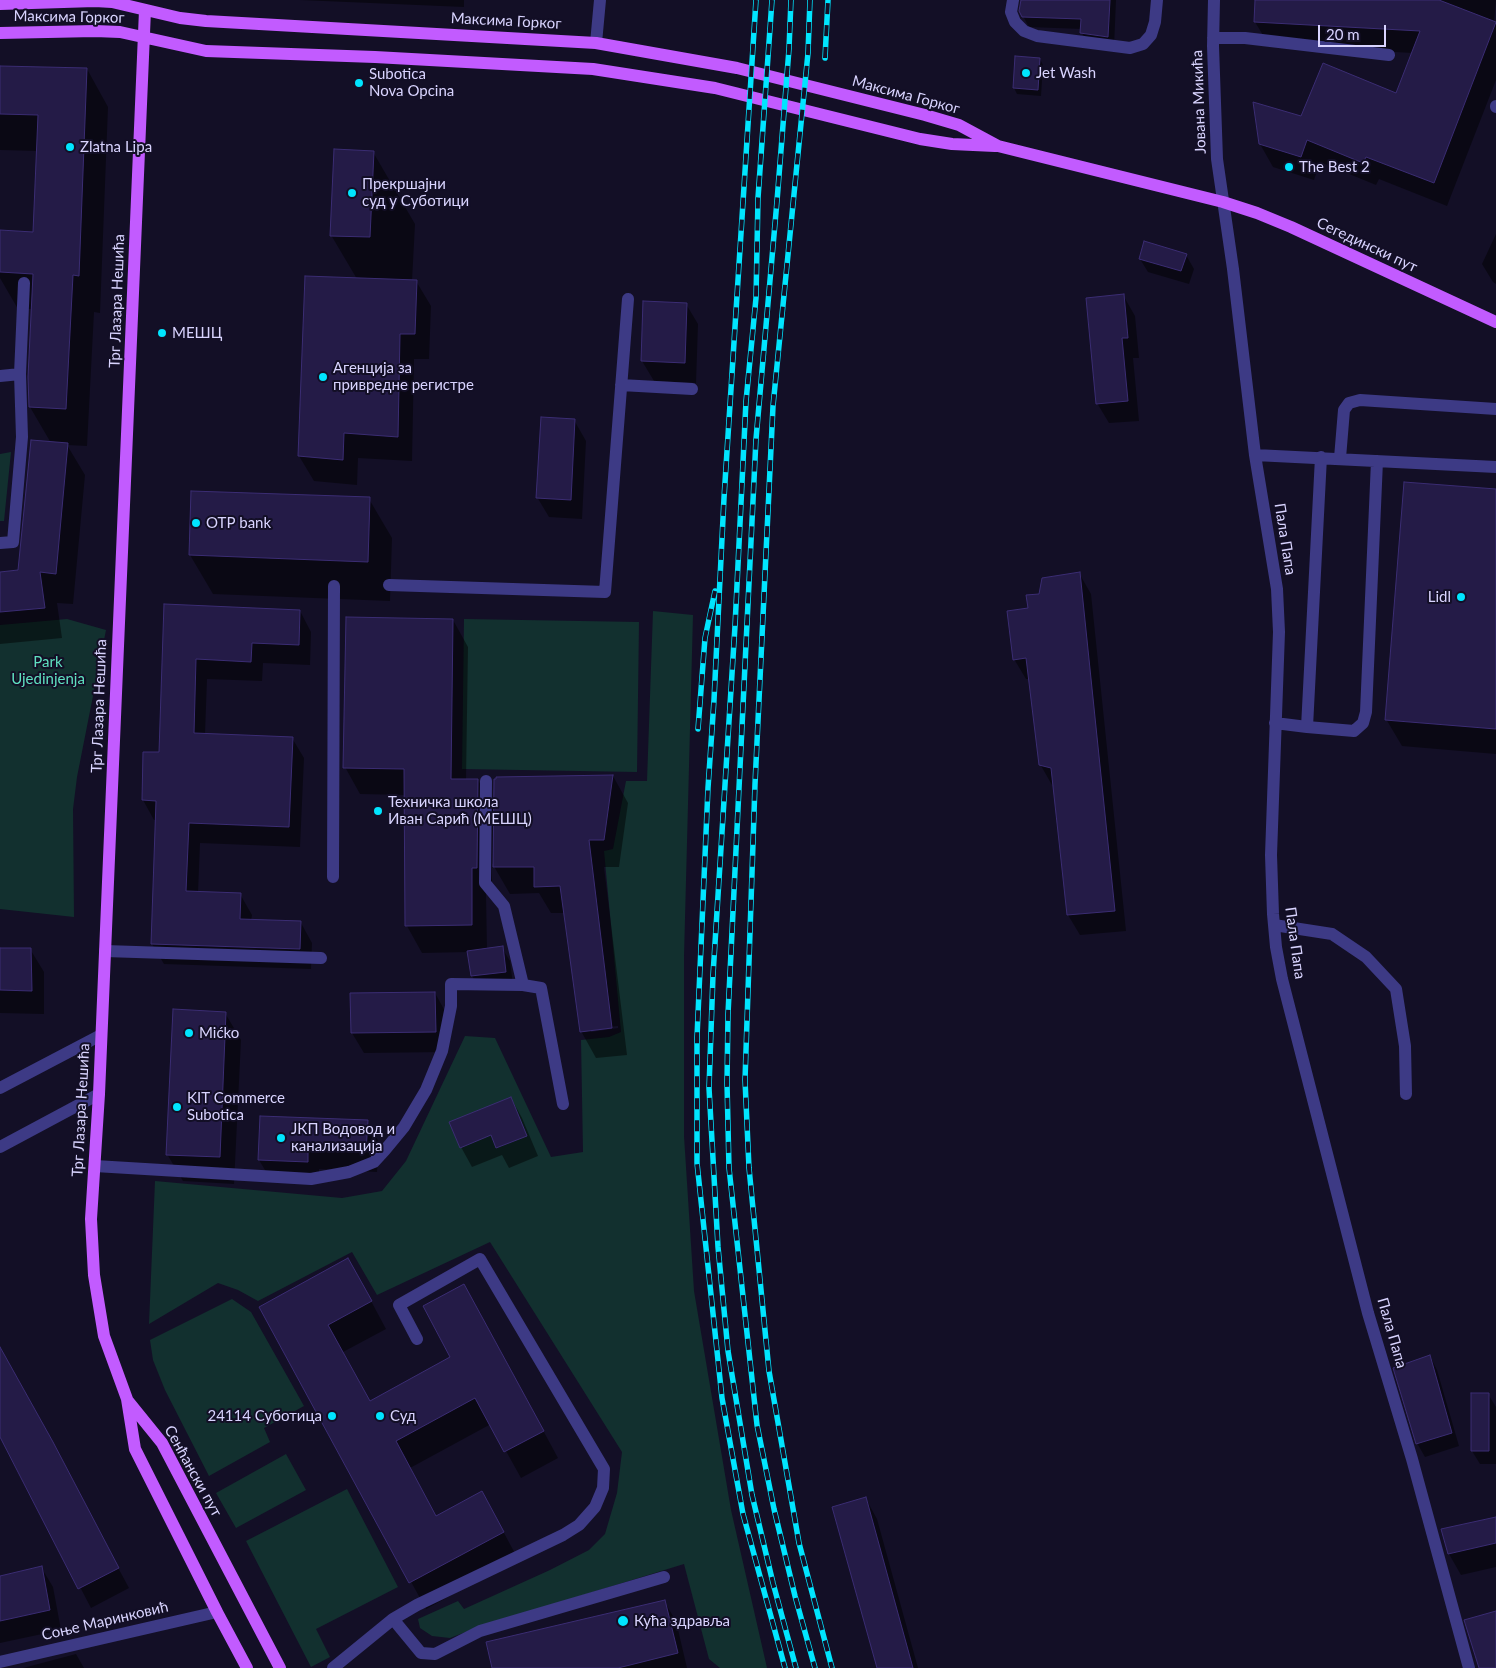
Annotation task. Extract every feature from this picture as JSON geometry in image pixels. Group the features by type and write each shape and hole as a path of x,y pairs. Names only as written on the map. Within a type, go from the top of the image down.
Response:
{"main road":[{"name":"Максима Горког","path":"0,4 112,2 146,5 206,21 596,43 737,68 925,115 959,125 998,146"},
{"name":"Трг Лазара Нешића","path":"127,1399 104,1336 94,1275 91,1219 99,1094 146,5"},
{"name":"Максима Горког","path":"0,33 120,32 206,51 375,57 594,69 715,88 920,139 952,144 998,146 1223,202"},
{"name":"Сегедински пут","path":"1223,202 1291,227 1496,322"},
{"path":"127,1399 136,1449 217,1612 248,1668"},
{"name":"Сенћански пут","path":"127,1399 162,1443 280,1668"}],"street":[{"path":"596,43 600,0"},
{"path":"1013,0 1012,12 1015,22 1024,32 1037,36 1130,48 1143,44 1151,35 1157,0"},
{"name":"Јована Микића","path":"1214,0 1213,38 1218,159 1223,202"},
{"path":"1213,38 1245,38 1389,55"},
{"name":"Пала Папа","path":"1223,202 1233,269 1255,455 1277,589 1279,632 1271,855 1276,947 1282,979 1366,1304 1412,1459 1469,1668"},
{"path":"0,543 12,542 22,437 20,374 24,283"},
{"path":"389,585 605,592 628,299"},
{"path":"0,376 20,374"},
{"path":"620,385 692,389"},
{"path":"1340,458 1344,410 1349,403 1360,400 1496,409"},
{"path":"1255,455 1496,467"},
{"path":"1307,728 1321,457"},
{"path":"1275,723 1307,728 1354,731 1363,723 1366,712 1377,461"},
{"path":"332,877 334,586"},
{"path":"486,781 485,883 504,906 523,984"},
{"path":"1274,925 1332,934 1366,957 1396,989 1405,1046 1406,1094"},
{"path":"105,951 321,958"},
{"path":"95,1166 311,1179 349,1172 374,1162 404,1127 426,1090 442,1050 451,1006 451,984 523,984 541,988 563,1104"},
{"path":"0,1088 101,1035"},
{"path":"0,1147 99,1094"},
{"path":"333,1668 393,1619 417,1605 563,1536 579,1525 595,1508 603,1488 604,1469 480,1260 399,1305 417,1339"},
{"path":"393,1619 421,1653 435,1654 480,1631 664,1577"},
{"name":"Соње Маринковић","path":"0,1662 217,1612"}],"green space":[{"path":"11,452 4,521 0,521 0,454"},
{"path":"653,611 693,615 684,956 684,1136 694,1291 731,1510 767,1668 720,1668 709,1659 684,1564 476,1628 450,1638 432,1636 420,1628 418,1619 458,1601 464,1609 589,1550 605,1534 617,1493 622,1452 490,1242 377,1295 352,1252 258,1301 238,1290 218,1283 149,1324 155,1181 342,1198 382,1191 406,1161 465,1036 495,1038 551,1157 583,1152 581,1040 609,1037 621,1032 604,851 613,849 626,781 647,781"},
{"name":"Park Ujedinjenja","path":"67,619 106,630 77,777 73,809 74,917 0,909 0,625"},
{"path":"464,619 639,622 637,772 462,769"},
{"path":"232,1299 251,1312 304,1406 264,1428 270,1442 209,1476 165,1390 153,1360 150,1340"},
{"path":"286,1454 306,1490 236,1528 216,1493"},
{"path":"347,1489 398,1587 316,1629 330,1657 311,1667 246,1541"}],"building":[{"path":"1021,0 1110,0 1108,37 1080,33 1081,19 1022,17 1019,11"},
{"path":"1255,0 1439,0 1496,22 1434,183 1366,157 1363,163 1307,140 1301,157 1259,144 1253,102 1301,116 1323,63 1396,93 1420,31 1254,22"},
{"name":"Jet Wash","path":"1015,56 1040,58 1038,90 1013,88"},
{"path":"0,66 87,68 79,276 73,275 66,409 29,407 28,377 33,274 0,272 0,230 33,232 38,115 0,114"},
{"name":"Прекршајни суд у Суботици","path":"334,149 374,151 370,237 330,236"},
{"path":"1144,241 1187,254 1181,271 1139,259"},
{"path":"305,276 417,280 415,334 400,334 398,437 344,433 343,460 298,456"},
{"path":"1124,294 1128,338 1122,338 1128,401 1096,404 1086,298"},
{"path":"643,301 687,303 685,363 641,361"},
{"path":"541,417 575,419 571,500 536,498"},
{"path":"31,440 68,443 56,574 40,572 45,608 0,612 0,572 18,570"},
{"path":"1404,482 1496,489 1496,729 1385,720"},
{"path":"191,491 370,497 368,562 189,555"},
{"path":"1080,572 1115,911 1067,915 1051,768 1039,765 1026,658 1013,660 1007,611 1028,608 1026,595 1039,594 1042,578"},
{"path":"164,604 300,610 299,645 252,643 251,662 196,659 194,733 293,737 289,827 189,823 186,891 241,893 240,919 301,921 300,949 151,944 156,801 142,800 143,752 159,752"},
{"path":"346,617 453,619 451,779 478,779 477,868 472,868 472,925 405,926 404,769 343,768"},
{"path":"613,775 604,840 589,840 612,1028 580,1032 560,886 534,887 534,867 493,867 494,779 496,777"},
{"path":"503,946 506,972 471,976 467,951"},
{"path":"0,948 31,948 32,991 0,990"},
{"path":"435,992 436,1032 351,1033 350,993"},
{"path":"173,1009 226,1012 220,1157 166,1155"},
{"path":"511,1097 527,1136 496,1148 491,1135 460,1148 449,1122"},
{"path":"260,1116 368,1120 366,1152 308,1149 308,1162 258,1160"},
{"name":"Суд","path":"348,1258 372,1301 328,1325 370,1401 450,1357 423,1306 464,1284 544,1431 504,1452 475,1398 396,1441 436,1516 482,1491 504,1532 409,1583 259,1307"},
{"path":"0,1347 53,1442 119,1568 78,1589 0,1437"},
{"path":"1430,1355 1452,1433 1416,1444 1393,1368"},
{"path":"1471,1393 1489,1393 1489,1451 1471,1451"},
{"path":"866,1497 913,1668 877,1668 832,1507"},
{"path":"1496,1517 1496,1543 1448,1554 1441,1529"},
{"path":"42,1566 50,1610 0,1621 0,1576"},
{"name":"Кућа здравља","path":"665,1600 678,1653 618,1668 492,1668 486,1642"},
{"path":"1496,1611 1496,1668 1479,1668 1464,1620"}],"railway":[{"path":"756,0 724,498 708,788 697,1037 697,1163 722,1398 743,1514 785,1668"},
{"path":"772,0 758,198 756,298 746,401 735,626 713,975 709,1088 718,1247 728,1351 752,1495 796,1668"},
{"path":"791,0 777,201 756,439 728,1014 727,1083 729,1168 757,1425 774,1509 815,1668"},
{"path":"810,0 808,53 773,406 755,784 745,1080 749,1168 769,1371 799,1543 832,1668"},
{"path":"825,58 828,0"},
{"path":"698,729 705,638 715,591"}],"place":[{"name":"Jet Wash","path":"1026,73"},
{"name":"Subotica Nova Opcina","path":"359,83"},
{"name":"Zlatna Lipa","path":"70,147"},
{"name":"The Best 2","path":"1289,167"},
{"name":"Прекршајни суд у Суботици","path":"352,193"},
{"name":"МЕШЦ","path":"162,333"},
{"name":"Агенција за привредне регистре","path":"323,377"},
{"name":"OTP bank","path":"196,523"},
{"name":"Lidl","path":"1461,597"},
{"name":"Техничка школа Иван Сарић (МЕШЦ)","path":"378,811"},
{"name":"Mićko","path":"189,1033"},
{"name":"KIT Commerce Subotica","path":"177,1107"},
{"name":"ЈКП Водовод и канализација","path":"281,1138"},
{"name":"24114 Суботица","path":"332,1416"},
{"name":"Суд","path":"380,1416"},
{"name":"Кућа здравља","path":"623,1621"}]}
